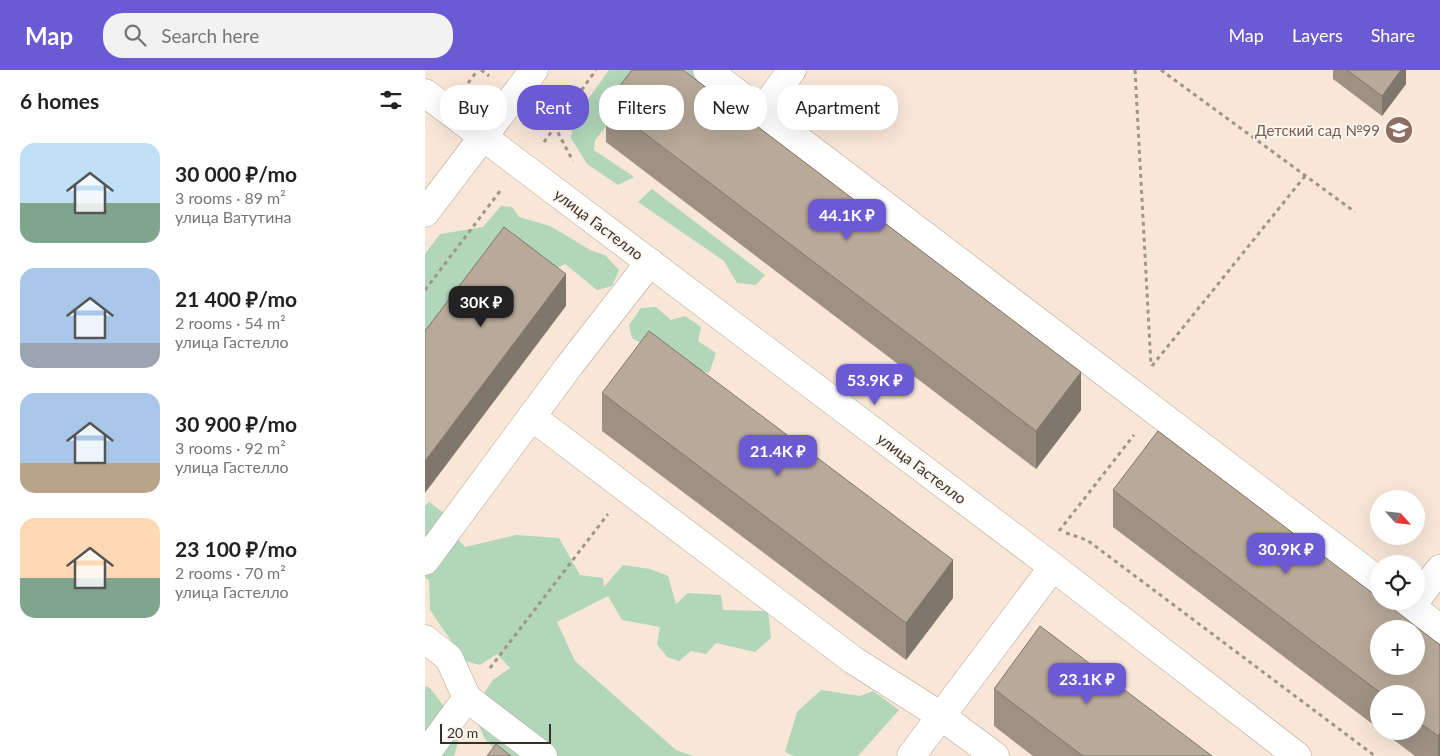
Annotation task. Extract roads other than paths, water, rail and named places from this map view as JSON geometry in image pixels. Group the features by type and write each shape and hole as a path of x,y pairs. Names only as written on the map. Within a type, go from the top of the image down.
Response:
{"street":[{"path":"425,213 534,70"},
{"path":"707,70 726,85"},
{"path":"767,104 792,70"},
{"name":"улица Гастелло","path":"425,93 1046,562 1297,756"},
{"path":"767,117 1370,574"},
{"path":"425,561 650,262"},
{"path":"532,418 853,660 941,716 995,756"},
{"path":"911,756 941,716 1046,562"},
{"path":"1425,587 1440,569"},
{"path":"1420,610 1440,629"},
{"path":"425,639 449,658 467,698 543,756"},
{"path":"425,755 467,698"}],"place":[{"name":"Детский сад №99","path":"1399,130"}]}
